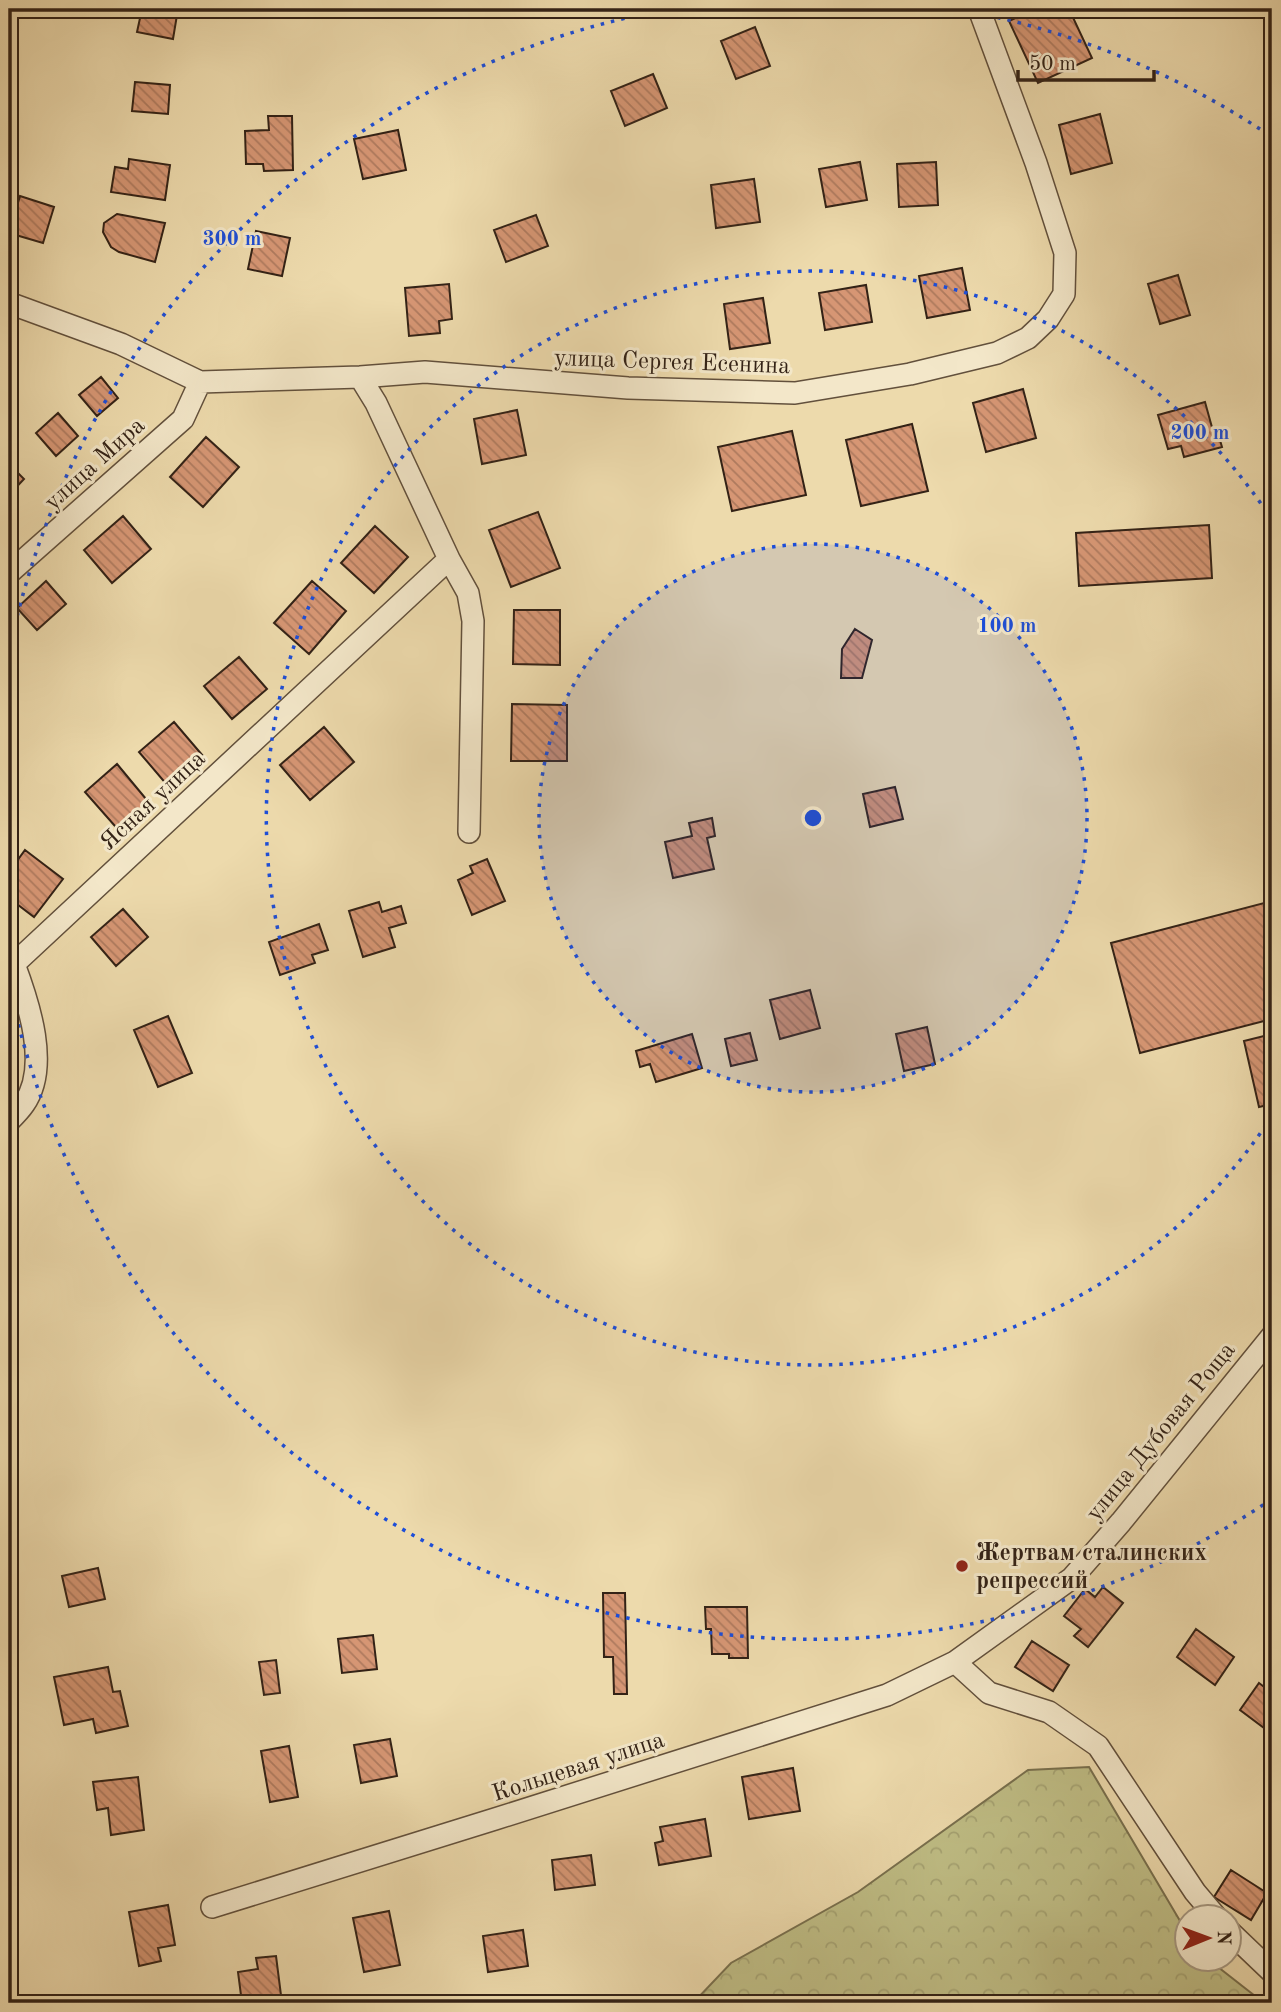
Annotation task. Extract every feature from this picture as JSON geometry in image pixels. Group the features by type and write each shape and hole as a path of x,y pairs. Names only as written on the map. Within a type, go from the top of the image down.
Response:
{"street":[{"name":"улица Сергея Есенина","path":"9,303 121,345 200,382 360,377 425,372 628,388 795,393 910,374 997,353 1028,338 1048,319 1064,294 1065,253 1045,188 979,9"},
{"path":"360,377 376,403 449,559 468,593 473,621 469,832"},
{"name":"улица Мира","path":"9,573 183,419 200,382"},
{"name":"Ясная улица","path":"9,1121 24,1104 31,1090 37,1061 36,1044 23,988 12,961 449,559"},
{"name":"улица Дубовая Роща","path":"955,1662 1072,1578 1272,1336"},
{"path":"955,1662 989,1693 1049,1712 1098,1746 1206,1904"},
{"name":"Кольцевая улица","path":"212,1907 887,1695 955,1662"},
{"path":"1242,1943 1272,1972"}],"green space":[{"path":"1089,1767 1172,1907 1172,1974 1227,1974 1264,2003 693,2003 731,1963 858,1892 1028,1770"}],"building":[{"path":"142,9 178,9 173,39 137,32"},
{"path":"1035,9 1069,9 1092,58 1038,83 1009,21"},
{"path":"755,27 770,66 736,79 721,41"},
{"path":"653,74 667,108 625,126 611,91"},
{"path":"135,82 170,85 168,114 132,111"},
{"path":"1100,114 1112,163 1071,174 1059,125"},
{"path":"268,116 292,116 293,170 264,171 263,164 246,164 245,131 269,130"},
{"path":"398,130 406,170 363,179 354,139"},
{"path":"129,159 170,165 165,200 111,192 115,167 128,169"},
{"path":"860,162 867,200 826,207 819,169"},
{"path":"936,162 938,205 899,207 897,164"},
{"path":"754,179 760,222 716,228 711,185"},
{"path":"20,196 54,207 43,243 9,233"},
{"path":"117,214 165,223 155,262 119,252 111,247 103,232 104,223"},
{"path":"536,215 548,246 506,262 494,230"},
{"path":"256,231 290,238 282,276 248,269"},
{"path":"962,268 970,310 927,318 919,276"},
{"path":"1178,275 1190,315 1160,324 1148,284"},
{"path":"449,284 452,319 439,321 440,333 409,336 405,288"},
{"path":"866,285 872,322 825,330 819,293"},
{"path":"763,298 770,343 730,349 724,304"},
{"path":"101,377 118,398 97,416 79,395"},
{"path":"1023,389 1036,438 986,452 973,403"},
{"path":"1205,402 1213,431 1217,430 1222,447 1184,457 1181,446 1168,449 1158,415"},
{"path":"517,410 526,455 482,464 474,419"},
{"path":"58,413 78,436 56,456 36,433"},
{"path":"912,424 928,491 861,506 846,440"},
{"path":"792,431 806,495 732,511 718,447"},
{"path":"206,437 239,467 203,507 170,477"},
{"path":"12,467 24,479 9,495 9,470"},
{"path":"538,512 560,568 511,587 489,530"},
{"path":"123,516 151,549 112,583 84,550"},
{"path":"1209,525 1212,578 1079,586 1076,533"},
{"path":"375,526 408,557 374,593 341,563"},
{"path":"46,581 66,604 37,630 17,608"},
{"path":"312,581 346,611 309,654 274,623"},
{"path":"514,610 560,610 560,665 513,664"},
{"path":"855,629 872,640 862,678 841,678 842,649"},
{"path":"239,657 267,689 232,719 204,686"},
{"path":"512,704 567,705 567,761 511,761"},
{"path":"174,722 203,756 168,786 139,752"},
{"path":"324,727 354,762 310,800 280,765"},
{"path":"117,764 151,805 122,834 85,792"},
{"path":"895,787 903,819 870,827 863,794"},
{"path":"712,818 715,836 707,838 714,869 673,878 665,842 692,836 689,823"},
{"path":"25,850 63,879 34,917 9,898 9,872"},
{"path":"487,859 505,901 472,915 458,880 473,873 470,866"},
{"path":"1272,901 1272,1019 1140,1053 1111,943"},
{"path":"379,902 382,912 401,906 406,923 389,928 395,947 363,957 349,911"},
{"path":"123,909 148,937 116,966 91,937"},
{"path":"319,924 328,950 312,955 315,963 280,975 269,942"},
{"path":"810,990 820,1028 780,1039 770,1000"},
{"path":"168,1016 192,1073 158,1087 134,1030"},
{"path":"927,1027 935,1064 904,1071 896,1034"},
{"path":"750,1033 757,1060 731,1066 725,1039"},
{"path":"692,1034 702,1068 656,1082 650,1064 640,1067 636,1051"},
{"path":"1272,1034 1272,1104 1259,1107 1244,1041"},
{"path":"98,1568 105,1599 69,1607 62,1576"},
{"path":"1103,1587 1123,1603 1088,1647 1074,1636 1081,1629 1064,1616 1085,1589 1095,1597"},
{"path":"603,1593 625,1593 627,1694 614,1694 613,1657 604,1657"},
{"path":"705,1607 747,1607 748,1658 712,1654 711,1629 706,1629"},
{"path":"1196,1629 1234,1657 1215,1685 1177,1657"},
{"path":"373,1635 377,1669 342,1673 338,1639"},
{"path":"1032,1641 1069,1665 1053,1691 1015,1667"},
{"path":"276,1660 280,1693 264,1695 259,1662"},
{"path":"108,1667 113,1692 120,1691 128,1726 96,1733 93,1719 64,1725 54,1677"},
{"path":"1259,1683 1272,1693 1272,1734 1240,1710"},
{"path":"390,1739 397,1776 361,1783 354,1745"},
{"path":"289,1746 298,1797 270,1802 261,1751"},
{"path":"793,1768 800,1811 749,1819 742,1777"},
{"path":"138,1777 144,1830 111,1835 108,1808 97,1810 93,1782"},
{"path":"705,1819 711,1856 659,1865 655,1843 663,1841 660,1827"},
{"path":"591,1855 595,1885 555,1890 552,1860"},
{"path":"1231,1870 1267,1893 1251,1920 1242,1914 1242,1904 1225,1904 1214,1897"},
{"path":"168,1905 175,1945 158,1948 161,1961 139,1966 129,1912"},
{"path":"389,1911 400,1965 364,1972 353,1918"},
{"path":"523,1930 528,1966 488,1972 483,1936"},
{"path":"276,1956 282,2003 242,2003 238,1972 258,1969 256,1958"}],"place":[{"name":"Жертвам сталинских репрессий","path":"962,1566"}]}
